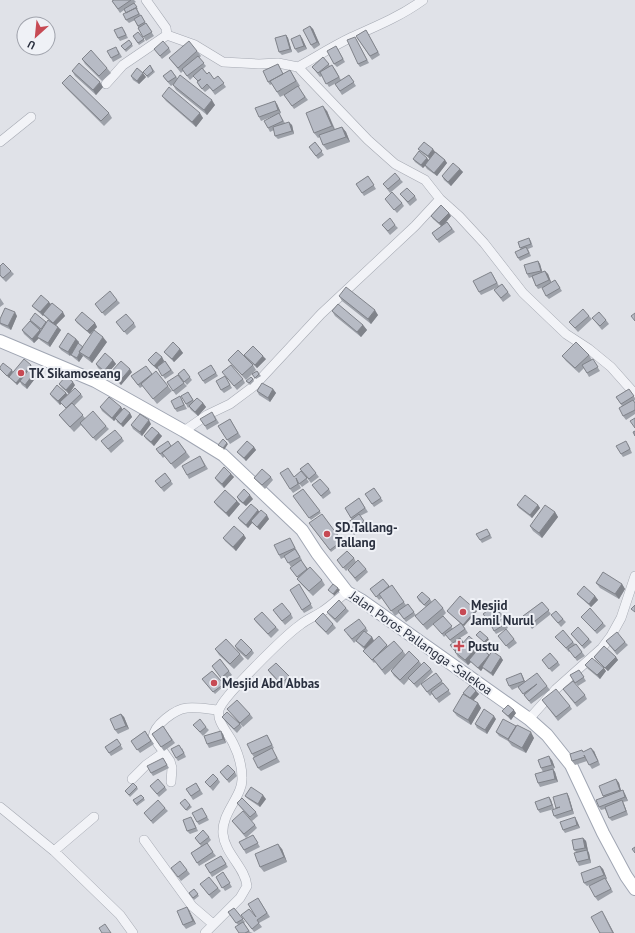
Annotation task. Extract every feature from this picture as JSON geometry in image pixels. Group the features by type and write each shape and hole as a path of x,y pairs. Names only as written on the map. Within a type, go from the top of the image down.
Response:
{"main road":[{"name":"Jalan Poros Pallangga -Salekoa","path":"0,341 95,381 184,431 223,455 302,530 317,553 347,592 361,600 529,719 547,735 571,765 603,833 626,876 635,888"}],"street":[{"path":"146,0 166,28 167,35"},
{"path":"298,67 346,40 373,29 407,12 423,0"},
{"path":"167,35 195,45 223,62 259,64 278,63 298,67 368,140 395,164 425,180 440,199 459,216 484,243 523,294 566,334 589,349 611,367 635,394"},
{"path":"106,84 123,65 167,35"},
{"path":"0,142 31,117"},
{"path":"184,431 207,415 230,404 254,386 321,314 415,226 440,199"},
{"path":"529,719 560,685 598,652 611,636 621,618 635,576"},
{"path":"205,933 240,898 247,886 244,875 229,850 223,833 225,820 243,779 239,756 233,742 219,718 218,710 226,698 285,637 300,625 323,611 347,592"},
{"path":"171,782 172,768 170,762 153,738 153,734 157,727 168,716 185,708 218,710"},
{"path":"132,779 146,765 163,753"},
{"path":"0,807 54,851 120,915 133,933"},
{"path":"54,851 94,817"},
{"path":"144,840 192,906 213,924"}],"building":[{"path":"131,0 118,9 112,1"},
{"path":"134,3 137,7 126,13 124,9"},
{"path":"136,8 139,14 126,20 123,14"},
{"path":"141,15 145,22 138,26 134,19"},
{"path":"146,23 152,32 143,37 138,28"},
{"path":"310,26 317,42 311,45 303,30"},
{"path":"122,27 126,35 118,38 114,30"},
{"path":"366,30 378,52 370,56 356,36"},
{"path":"138,32 144,39 138,43 133,36"},
{"path":"286,35 290,49 279,52 275,38"},
{"path":"300,35 304,46 295,49 291,39"},
{"path":"355,37 367,60 358,64 347,40"},
{"path":"129,40 132,44 125,50 121,46"},
{"path":"163,41 169,48 160,56 154,49"},
{"path":"189,41 197,51 178,68 169,58"},
{"path":"336,46 343,59 334,64 327,51"},
{"path":"116,47 119,54 111,58 107,51"},
{"path":"91,50 107,68 99,76 82,59"},
{"path":"198,56 204,63 187,76 182,69"},
{"path":"323,57 329,64 318,73 312,67"},
{"path":"79,63 100,82 93,90 72,71"},
{"path":"278,64 283,74 268,82 263,71"},
{"path":"150,65 153,71 147,76 143,72"},
{"path":"332,65 339,77 326,84 320,72"},
{"path":"137,68 143,73 137,81 131,76"},
{"path":"202,68 207,74 209,72 214,79 218,76 224,83 213,91 207,84 202,89 197,82 201,79 198,81 193,76"},
{"path":"171,70 176,77 168,82 163,76"},
{"path":"290,70 296,81 277,92 270,81"},
{"path":"70,75 109,113 101,121 62,83"},
{"path":"180,75 212,100 204,110 173,85"},
{"path":"349,75 354,82 340,91 335,84"},
{"path":"298,86 305,97 292,106 284,95"},
{"path":"169,87 200,113 192,122 162,96"},
{"path":"275,101 278,110 259,117 255,108"},
{"path":"323,106 332,126 314,133 306,113"},
{"path":"279,113 283,121 268,128 264,121"},
{"path":"289,122 292,131 275,136 273,127"},
{"path":"342,127 346,137 323,145 319,135"},
{"path":"315,142 322,151 316,156 309,147"},
{"path":"424,142 433,149 428,156 418,149"},
{"path":"419,151 427,158 421,165 413,159"},
{"path":"435,152 445,160 434,173 425,165"},
{"path":"453,163 460,169 448,182 442,176"},
{"path":"395,173 400,179 388,189 383,184"},
{"path":"368,176 374,185 362,193 356,184"},
{"path":"407,188 415,196 408,202 400,194"},
{"path":"392,192 402,203 394,210 385,199"},
{"path":"441,205 449,213 439,223 431,216"},
{"path":"390,218 395,225 388,231 382,225"},
{"path":"447,222 452,229 437,240 432,233"},
{"path":"529,238 531,244 520,248 518,242"},
{"path":"526,247 529,253 518,258 515,252"},
{"path":"538,261 541,271 527,274 524,265"},
{"path":"3,263 11,271 3,278 0,275 0,266"},
{"path":"545,271 549,280 536,286 532,276"},
{"path":"491,272 497,283 479,292 473,281"},
{"path":"555,280 560,288 546,296 542,288"},
{"path":"502,284 508,292 501,298 494,290"},
{"path":"346,287 375,310 368,319 339,296"},
{"path":"110,291 117,300 102,313 95,304"},
{"path":"41,295 49,302 40,312 32,306"},
{"path":"52,303 63,312 53,323 43,314"},
{"path":"338,304 363,325 357,332 332,311"},
{"path":"5,308 15,312 8,326 0,323 0,319"},
{"path":"583,309 589,316 575,328 569,322"},
{"path":"82,312 95,323 87,331 75,320"},
{"path":"599,312 606,320 600,326 592,318"},
{"path":"35,313 46,322 41,329 30,320"},
{"path":"635,313 635,321 631,316"},
{"path":"126,314 134,323 124,332 116,322"},
{"path":"48,320 58,327 48,343 37,337"},
{"path":"30,321 40,330 32,339 22,330"},
{"path":"94,330 103,337 89,358 79,352"},
{"path":"68,333 76,339 68,352 59,347"},
{"path":"173,342 180,349 172,359 164,352"},
{"path":"576,342 589,355 575,368 562,356"},
{"path":"78,343 83,347 77,358 71,355"},
{"path":"253,346 263,356 255,365 244,355"},
{"path":"238,350 253,365 242,375 228,360"},
{"path":"156,352 162,357 154,366 148,360"},
{"path":"105,353 113,360 104,371 96,364"},
{"name":"TK Sikamoseang","path":"24,359 31,365 16,383 9,377"},
{"path":"593,359 598,367 587,373 582,365"},
{"path":"121,361 130,369 119,382 109,374"},
{"path":"165,361 171,370 162,376 157,367"},
{"name":"TK Sikamoseang","path":"3,363 12,370 7,376 0,369"},
{"path":"211,365 216,373 203,381 198,373"},
{"path":"231,365 243,379 234,386 222,372"},
{"path":"146,366 152,374 138,385 131,376"},
{"path":"30,368 35,372 25,385 20,381"},
{"path":"184,369 190,377 184,382 178,374"},
{"path":"156,371 168,386 153,399 141,384"},
{"path":"257,371 259,374 255,378 252,374"},
{"path":"178,375 184,383 173,391 167,382"},
{"path":"66,376 73,382 66,390 59,384"},
{"path":"225,376 230,385 221,390 216,381"},
{"path":"251,377 253,379 249,383 246,381"},
{"path":"262,383 273,389 268,398 257,391"},
{"path":"57,385 66,393 58,401 50,394"},
{"path":"75,388 81,394 66,408 60,402"},
{"path":"629,389 634,396 621,404 616,397"},
{"path":"188,392 193,400 186,404 181,396"},
{"path":"180,396 184,405 175,409 171,401"},
{"path":"109,397 121,407 112,418 100,407"},
{"path":"197,398 203,403 195,412 189,406"},
{"path":"633,400 635,403 635,410 623,416 619,408"},
{"path":"72,403 83,415 70,427 59,415"},
{"path":"124,408 130,413 121,424 115,418"},
{"path":"93,411 106,426 93,438 80,423"},
{"path":"212,412 216,420 205,426 200,419"},
{"path":"140,414 149,420 140,432 131,425"},
{"path":"635,418 635,428 630,421"},
{"path":"230,419 238,433 227,440 218,426"},
{"path":"152,427 159,433 151,442 144,436"},
{"path":"115,430 122,438 108,449 101,441"},
{"path":"223,439 227,443 223,448 218,445"},
{"path":"168,441 171,446 160,454 156,449"},
{"path":"178,441 186,452 171,464 162,453"},
{"path":"247,441 254,447 244,458 237,452"},
{"path":"626,441 630,449 621,454 616,446"},
{"path":"200,456 205,466 187,475 182,466"},
{"path":"308,463 316,473 309,479 300,469"},
{"path":"224,467 231,474 222,484 215,478"},
{"path":"288,468 294,477 301,471 307,478 299,484 296,478 298,484 290,489 280,473"},
{"path":"262,469 271,477 262,485 254,478"},
{"path":"165,473 171,481 161,488 155,481"},
{"path":"320,479 329,489 321,496 312,485"},
{"path":"374,488 381,498 372,504 365,494"},
{"path":"244,489 250,495 243,503 237,497"},
{"name":"SD.Tallang- Tallang","path":"303,489 320,511 309,518 293,496"},
{"path":"225,490 237,501 226,513 214,502"},
{"path":"525,495 538,505 530,515 517,505"},
{"path":"359,498 365,508 351,518 345,508"},
{"path":"251,504 258,510 246,525 238,518"},
{"path":"545,505 555,512 539,533 530,526"},
{"path":"261,510 267,515 257,527 251,521"},
{"name":"SD.Tallang- Tallang","path":"322,514 342,541 330,550 309,523"},
{"path":"359,514 364,521 352,531 346,524"},
{"path":"234,526 244,535 233,547 223,538"},
{"path":"487,529 490,535 480,540 476,534"},
{"path":"290,538 295,548 279,555 274,545"},
{"path":"295,549 300,557 288,563 284,556"},
{"path":"347,551 354,558 343,568 337,560"},
{"path":"301,560 307,569 297,577 290,568"},
{"path":"358,560 366,569 355,578 348,570"},
{"path":"310,567 322,580 309,591 297,579"},
{"path":"603,572 622,584 615,594 596,583"},
{"path":"383,579 389,586 376,597 370,589"},
{"path":"299,584 311,604 302,610 290,590"},
{"path":"333,584 338,588 333,594 328,590"},
{"path":"392,585 404,602 391,611 379,594"},
{"path":"584,586 595,596 589,604 577,594"},
{"path":"422,592 430,599 424,605 417,597"},
{"name":"Mesjid Jamil Nurul","path":"460,596 476,610 463,625 447,611"},
{"path":"435,599 443,608 423,625 415,616"},
{"path":"339,600 346,608 335,619 327,612"},
{"path":"542,602 549,610 530,625 523,616"},
{"path":"282,603 291,614 282,621 273,610"},
{"path":"408,604 414,612 404,619 398,611"},
{"path":"495,605 500,612 489,621 483,614"},
{"path":"635,605 635,612 631,609"},
{"path":"590,608 603,623 595,631 581,617"},
{"path":"556,611 563,619 558,623 551,615"},
{"path":"262,612 276,627 268,634 254,619"},
{"path":"323,613 333,624 326,632 315,621"},
{"path":"443,616 452,626 442,634 433,624"},
{"path":"359,619 366,628 352,639 344,630"},
{"path":"502,619 505,624 494,631 491,625"},
{"path":"461,623 465,629 450,640 445,634"},
{"path":"578,627 589,639 582,646 571,634"},
{"path":"506,629 514,639 506,646 498,636"},
{"path":"563,630 573,642 566,648 555,637"},
{"path":"364,631 372,637 364,647 356,641"},
{"path":"480,631 488,638 484,642 476,635"},
{"path":"617,632 625,642 615,651 606,641"},
{"path":"379,636 387,645 372,660 363,651"},
{"path":"469,636 479,645 465,660 455,652"},
{"path":"460,638 463,642 455,651 450,645"},
{"path":"226,639 240,654 230,664 215,649"},
{"path":"241,639 252,650 246,656 235,646"},
{"path":"394,641 403,651 382,670 373,659"},
{"path":"576,644 582,652 575,658 568,649"},
{"path":"604,646 616,657 605,668 594,657"},
{"path":"480,647 489,655 478,668 469,660"},
{"path":"409,651 419,661 400,680 391,671"},
{"path":"492,651 501,657 491,673 482,667"},
{"path":"550,653 558,662 549,669 542,660"},
{"path":"592,658 604,668 597,675 585,665"},
{"path":"220,659 229,671 221,678 212,666"},
{"path":"424,662 431,669 414,684 408,678"},
{"path":"276,663 289,676 281,684 268,670"},
{"path":"579,670 584,677 575,683 570,675"},
{"name":"Mesjid Abd Abbas","path":"212,671 224,684 213,692 202,679"},
{"path":"436,673 442,681 427,692 421,684"},
{"path":"521,673 524,681 509,686 506,679"},
{"path":"537,673 547,686 529,701 524,695 537,684 523,694 518,687"},
{"path":"573,681 585,695 575,703 563,689"},
{"path":"443,683 449,690 436,699 431,692"},
{"path":"470,685 476,691 470,698 463,693"},
{"path":"556,689 570,706 556,717 542,700"},
{"path":"463,694 478,703 468,720 453,711"},
{"path":"237,700 250,714 240,723 227,709"},
{"path":"508,705 514,710 508,716 502,711"},
{"path":"484,709 494,716 485,730 475,724"},
{"path":"227,712 240,724 234,729 222,717"},
{"path":"121,714 126,726 115,730 110,719"},
{"path":"200,719 206,727 200,732 193,725"},
{"path":"503,719 516,726 508,739 496,732"},
{"path":"517,725 531,732 522,748 508,740"},
{"path":"163,726 172,740 161,747 152,734"},
{"path":"145,731 151,741 137,750 131,741"},
{"path":"221,731 223,739 207,744 204,736"},
{"path":"267,735 272,745 252,754 247,744"},
{"path":"117,739 121,745 109,753 105,747"},
{"path":"179,745 184,753 176,758 171,749"},
{"path":"272,748 277,758 258,768 253,758"},
{"path":"591,748 598,761 589,765 585,757 572,761 570,754 582,750 583,752"},
{"path":"549,756 552,765 541,768 538,760"},
{"path":"163,758 167,765 151,773 147,766"},
{"path":"228,765 235,772 227,780 220,772"},
{"path":"553,769 555,779 538,783 535,774"},
{"path":"213,774 218,779 210,787 205,782"},
{"path":"158,779 165,787 157,794 150,786"},
{"path":"616,779 620,790 603,796 599,786"},
{"path":"133,783 137,787 129,795 125,791"},
{"path":"196,783 200,790 191,796 186,789"},
{"path":"251,787 263,795 258,804 245,796"},
{"path":"623,790 625,797 599,807 596,800"},
{"path":"567,793 572,810 554,816 552,810 560,807 556,808 553,797"},
{"path":"141,795 144,798 136,804 133,800"},
{"path":"549,797 552,805 538,810 535,802"},
{"path":"242,798 256,812 250,817 237,803"},
{"path":"185,799 190,805 186,810 180,803"},
{"path":"158,800 165,808 151,821 144,813"},
{"path":"622,800 626,811 609,818 605,807"},
{"path":"202,808 207,817 197,822 192,813"},
{"path":"243,811 255,825 244,834 232,821"},
{"path":"191,817 196,828 187,831 183,820"},
{"path":"575,817 577,825 563,830 560,822"},
{"path":"203,830 209,837 200,844 195,838"},
{"path":"253,835 258,843 244,850 239,842"},
{"path":"583,838 585,848 574,850 572,840"},
{"path":"207,843 213,852 197,863 191,853"},
{"path":"278,844 284,857 260,867 255,854"},
{"path":"587,850 589,859 577,862 574,853"},
{"path":"221,856 226,864 210,873 205,865"},
{"path":"180,861 187,870 178,877 171,868"},
{"path":"600,866 604,875 584,883 581,873"},
{"path":"223,872 230,883 222,888 216,877"},
{"path":"209,877 218,888 209,895 200,884"},
{"path":"605,878 611,889 595,897 589,886"},
{"path":"194,889 198,894 193,898 189,893"},
{"path":"258,898 267,913 257,920 259,923 252,929 241,915 249,909 256,917 248,904"},
{"path":"187,907 193,921 183,925 177,911"},
{"path":"234,908 243,919 236,923 228,912"},
{"path":"602,911 613,933 600,933 591,917"},
{"path":"243,922 249,931 239,933 235,927"},
{"path":"105,924 111,933 102,933 99,928"}],"place":[{"name":"TK Sikamoseang","path":"21,373"},
{"name":"SD.Tallang- Tallang","path":"327,534"},
{"name":"Mesjid Jamil Nurul","path":"463,612"},
{"name":"Pustu","path":"459,646"},
{"name":"Mesjid Abd Abbas","path":"214,683"}]}
